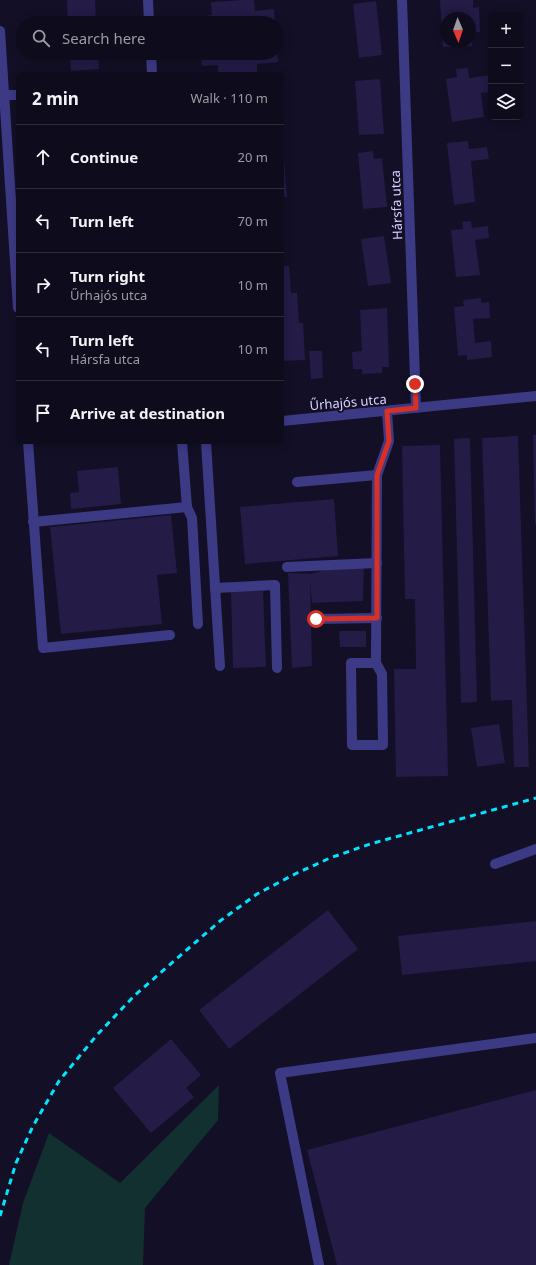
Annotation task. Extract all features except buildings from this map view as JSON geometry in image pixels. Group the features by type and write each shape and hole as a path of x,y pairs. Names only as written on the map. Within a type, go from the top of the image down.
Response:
{"street":[{"path":"148,0 149,16"},
{"name":"Hársfa utca","path":"402,0 416,408"},
{"path":"0,31 16,278"},
{"path":"151,60 152,72"},
{"path":"4,95 16,95"},
{"name":"Űrhajós utca","path":"284,421 536,396"},
{"path":"376,663 351,663 352,745 383,745 382,674 376,663 377,475 389,441 387,411"},
{"path":"28,444 43,648 170,635"},
{"path":"182,444 187,507 192,518 198,624"},
{"path":"209,446 220,666"},
{"path":"297,482 377,475"},
{"path":"34,522 187,507"},
{"path":"287,567 377,563"},
{"path":"215,588 275,585 277,668"},
{"path":"316,619 377,618"},
{"path":"495,864 536,849"},
{"path":"319,1265 280,1073 536,1038"}],"green space":[{"path":"219,1085 218,1120 145,1208 143,1265 9,1265 23,1203 49,1133 120,1183"}],"railway":[{"path":"0,1216 16,1163 33,1126 59,1081 97,1035 135,995 220,921 257,894 330,858 370,844 536,798"}],"route":[{"path":"316,619 377,618 377,475 389,441 387,411 416,408 415,384"}]}
